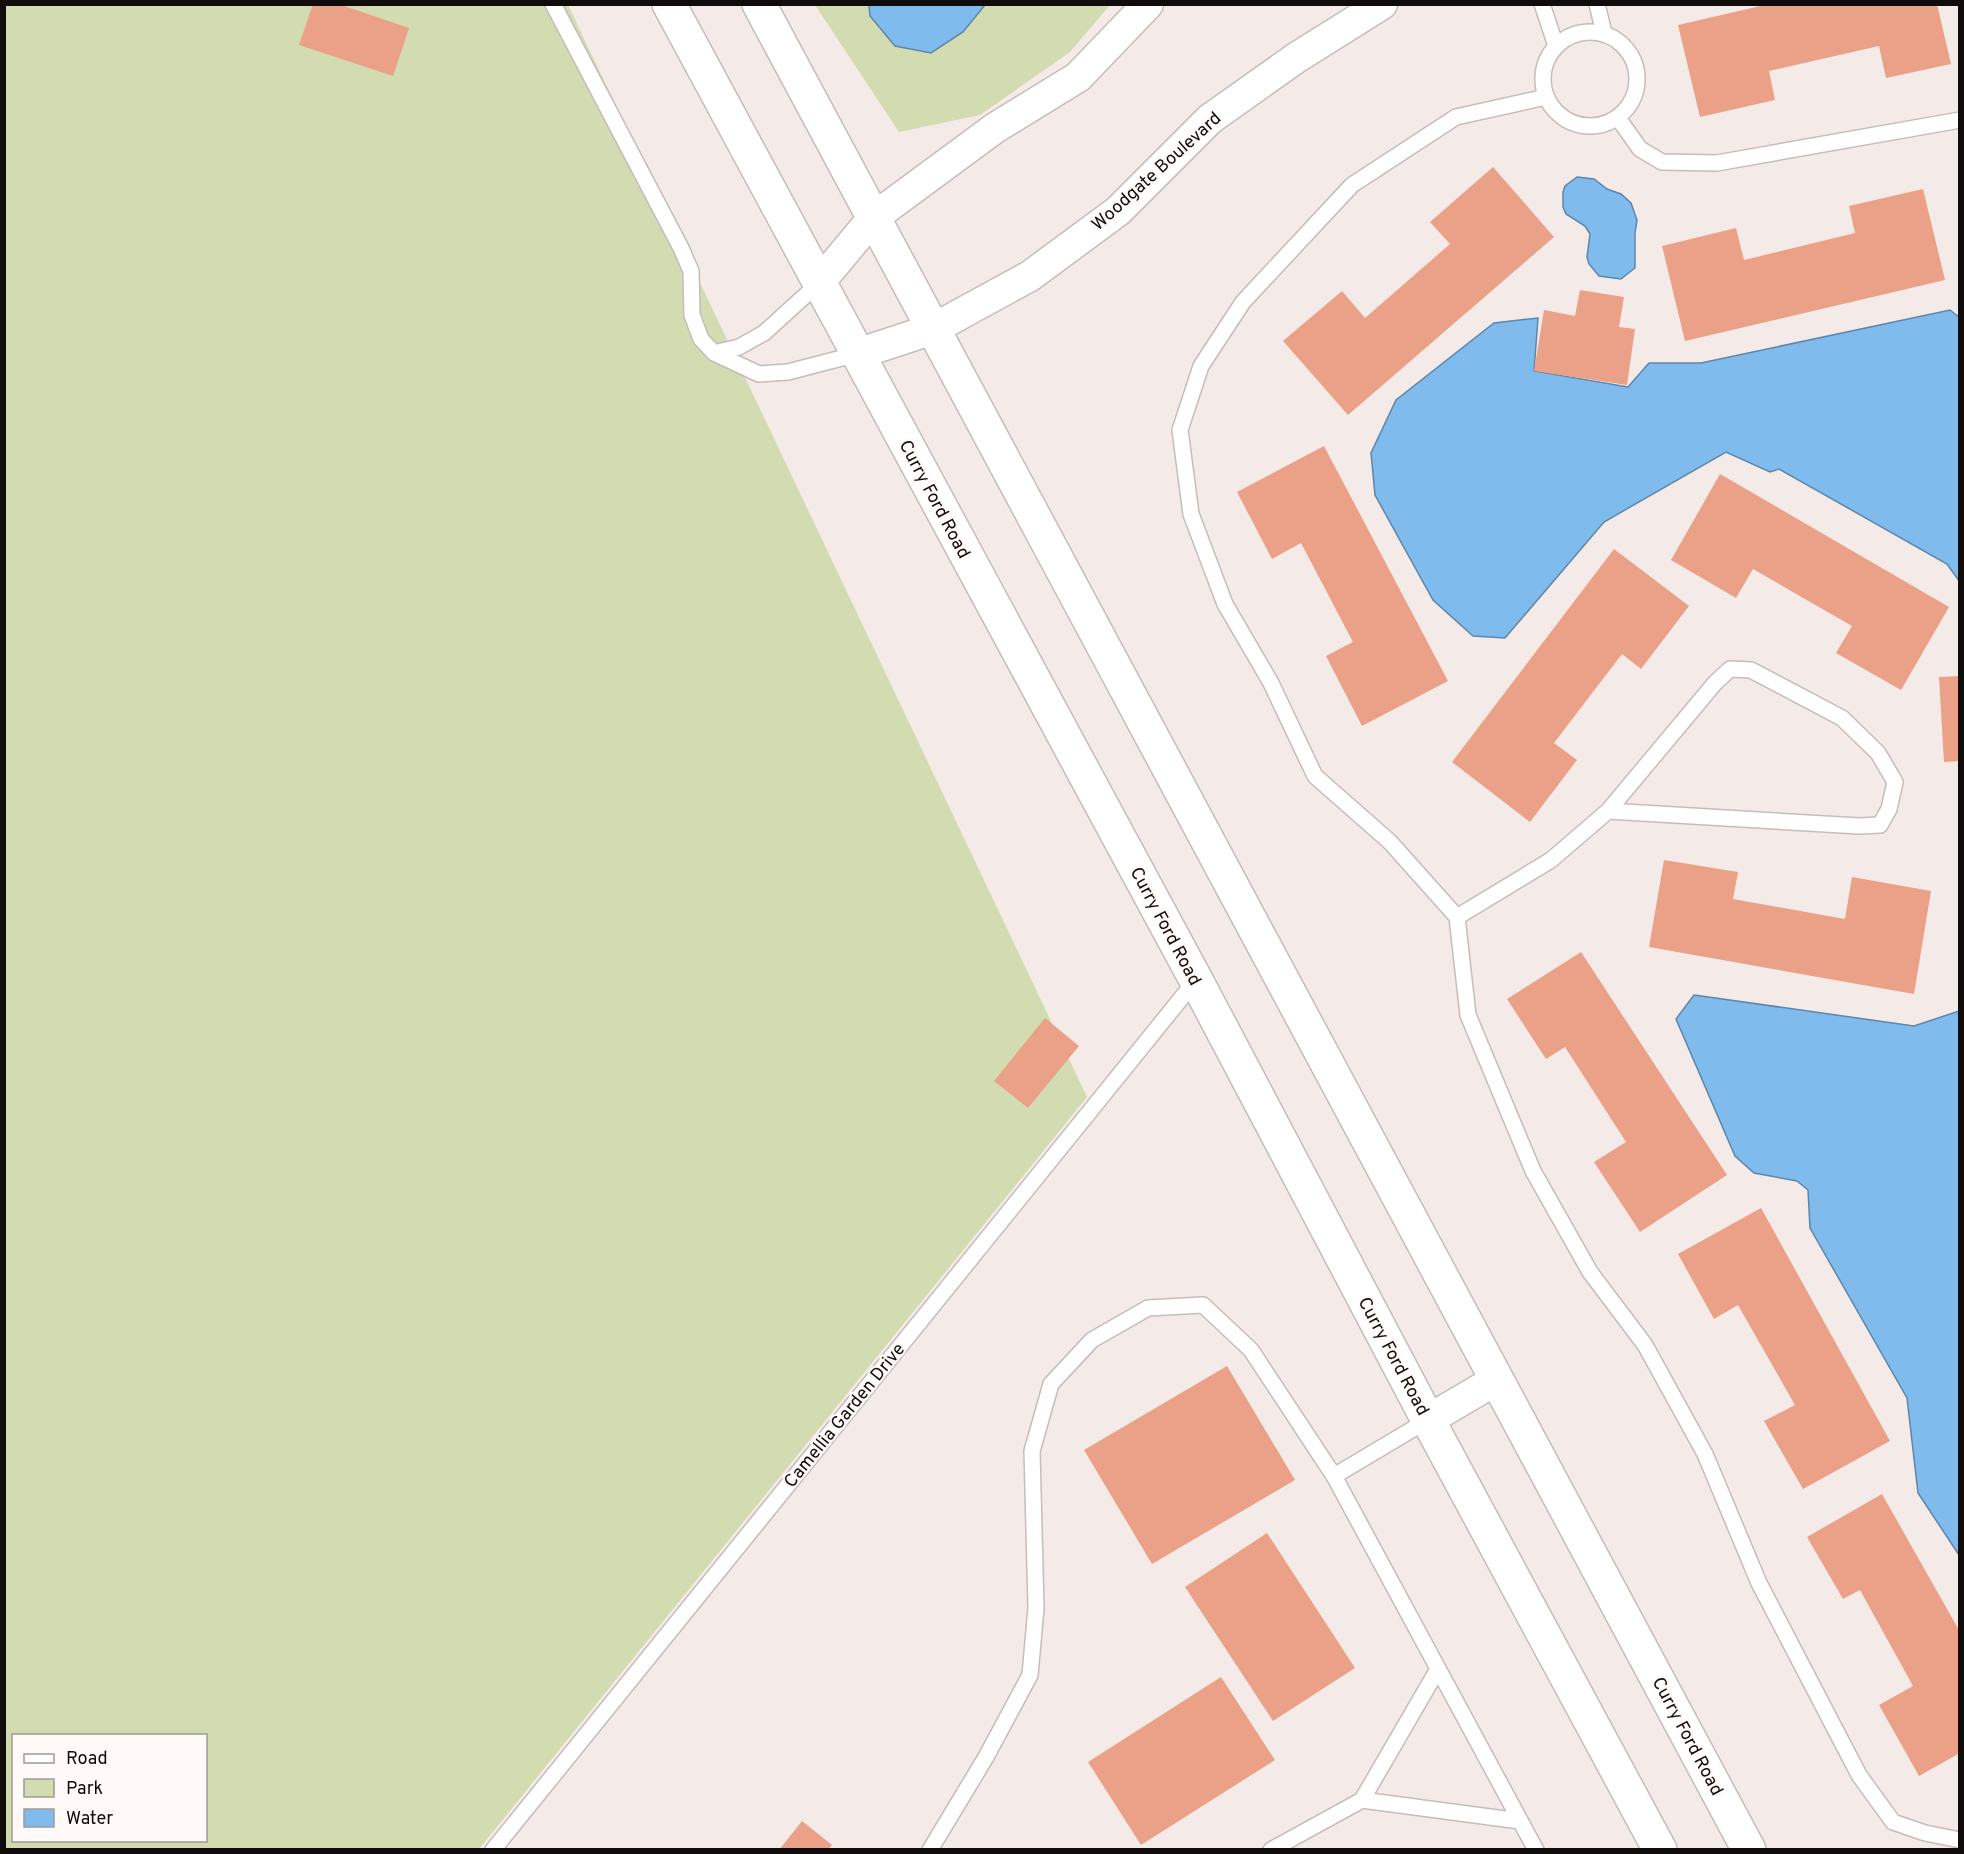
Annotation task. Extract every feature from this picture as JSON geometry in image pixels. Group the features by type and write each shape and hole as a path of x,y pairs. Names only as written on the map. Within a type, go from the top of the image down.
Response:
{"main road":[{"name":"Curry Ford Road","path":"669,4 1196,980 1428,1420 1660,1850"},
{"name":"Curry Ford Road","path":"759,4 1749,1850"}],"street":[{"path":"819,283 873,218 995,128 1078,77 1148,4"},
{"name":"Woodgate Boulevard","path":"857,354 933,329 1030,276 1118,210 1210,119 1296,58 1382,4"},
{"path":"1428,1420 1496,1380"}],"lane":[{"path":"553,4 681,248 691,271 692,315 701,339 714,353 759,374 788,372 857,354"},
{"path":"1542,4 1556,46"},
{"path":"1597,4 1604,33"},
{"path":"1591,31 1604,33 1617,40 1628,51 1635,64 1638,79 1636,94 1629,107 1618,118 1592,127 1577,125 1564,119 1553,109 1546,97 1543,83 1544,70 1548,57 1566,38 1591,31"},
{"path":"1546,97 1456,117 1352,185 1243,302 1201,366 1180,430 1191,514 1225,604 1271,683 1315,776 1390,842 1457,917 1468,1015 1533,1171 1590,1272 1645,1345 1705,1454 1759,1583 1859,1775 1893,1821 1925,1833 1959,1840"},
{"path":"1618,118 1640,149 1662,162 1718,163 1959,120"},
{"path":"714,353 739,347 764,333 819,283"},
{"path":"1457,917 1551,860 1608,811 1715,683 1730,669 1751,670 1842,718 1878,753 1894,782 1889,809 1880,825 1859,826 1608,811"},
{"name":"Camellia Garden Drive","path":"493,1850 1196,980"},
{"path":"930,1850 986,1757 1030,1675 1036,1608 1032,1451 1051,1384 1092,1340 1148,1308 1203,1305 1251,1350 1334,1476 1536,1850"},
{"path":"1334,1476 1428,1420"},
{"path":"1271,1850 1362,1800 1438,1669"},
{"path":"1362,1800 1521,1821"}],"green space":[{"path":"5,5 568,5 1087,1097 479,1849 5,1850"},
{"path":"815,5 1110,5 1070,52 980,115 899,132"}],"water":[{"path":"869,4 985,5 963,32 931,53 895,46 870,16"},
{"path":"1577,177 1594,179 1607,189 1621,194 1631,203 1637,220 1635,268 1621,279 1599,276 1589,264 1587,257 1590,234 1585,226 1566,214 1563,207 1563,192 1565,186"},
{"path":"1950,310 1959,317 1959,581 1947,564 1779,469 1770,472 1726,452 1604,522 1505,638 1473,636 1433,600 1375,495 1371,453 1396,400 1494,323 1538,318 1534,371 1628,387 1649,363 1701,363"},
{"path":"1694,995 1914,1026 1959,1011 1959,1555 1918,1493 1907,1398 1810,1228 1808,1190 1797,1181 1754,1173 1735,1156 1676,1019"}],"building":[{"path":"313,4 338,4 409,28 393,76 299,45"},
{"path":"1769,4 1937,4 1951,64 1886,78 1879,46 1769,71 1775,100 1700,117 1678,25"},
{"path":"1493,167 1554,237 1348,415 1283,341 1342,291 1365,318 1450,244 1430,222"},
{"path":"1923,189 1945,280 1685,341 1662,246 1736,228 1744,260 1855,233 1849,206"},
{"path":"1580,290 1624,297 1619,327 1635,329 1627,385 1534,371 1544,310 1575,316"},
{"path":"1324,446 1448,681 1362,726 1326,656 1353,642 1301,543 1272,559 1237,492"},
{"path":"1720,474 1949,607 1901,690 1836,653 1852,626 1753,569 1736,598 1671,560"},
{"path":"1614,549 1689,606 1641,669 1622,654 1554,743 1577,760 1530,822 1452,762"},
{"path":"1960,676 1960,761 1944,762 1939,677"},
{"path":"1664,860 1738,872 1733,899 1845,919 1852,877 1931,891 1914,994 1649,947"},
{"path":"1581,952 1727,1175 1640,1232 1594,1162 1626,1142 1565,1047 1546,1059 1507,999"},
{"path":"1045,1018 1079,1046 1028,1108 994,1081"},
{"path":"1761,1208 1890,1441 1803,1489 1764,1421 1795,1405 1738,1305 1714,1319 1678,1254"},
{"path":"1227,1366 1295,1480 1152,1564 1084,1450"},
{"path":"1882,1494 1960,1632 1960,1753 1919,1776 1879,1705 1913,1686 1860,1590 1843,1599 1807,1537"},
{"path":"1267,1533 1355,1668 1273,1721 1185,1587"},
{"path":"1221,1677 1275,1760 1141,1845 1088,1762"},
{"path":"802,1821 832,1845 828,1850 779,1850"}]}
